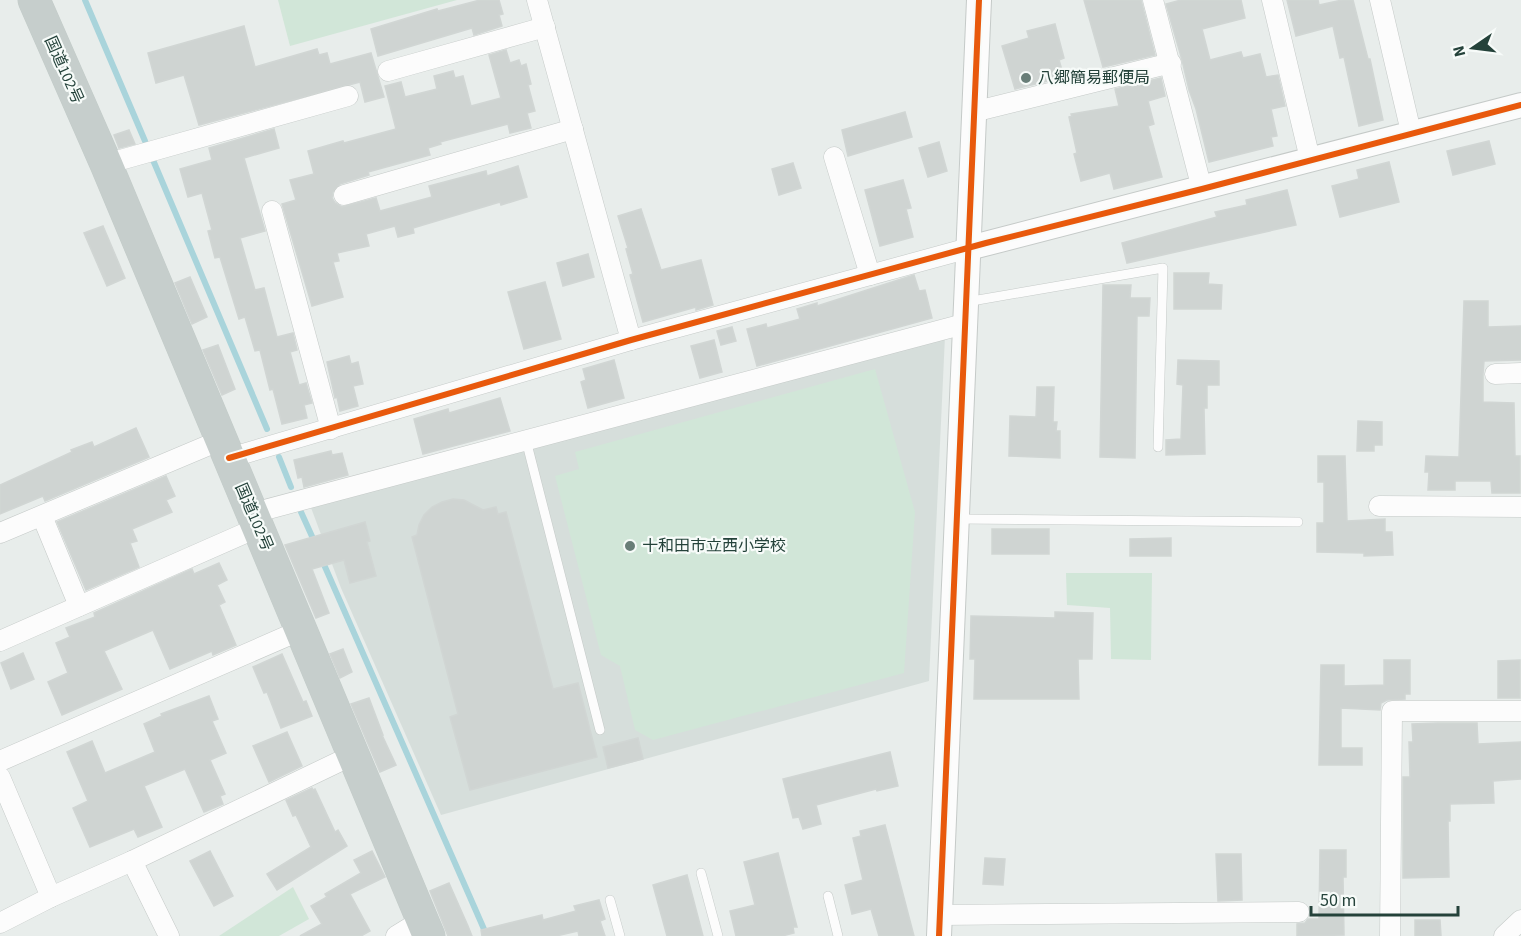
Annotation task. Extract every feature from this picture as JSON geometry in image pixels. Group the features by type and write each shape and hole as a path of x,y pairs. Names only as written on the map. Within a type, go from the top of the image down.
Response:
{"highway":[{"name":"国道102号","path":"34,0 106,164 353,754 416,931"}],"street":[{"path":"537,0 631,340"},
{"path":"979,0 940,926 1299,912"},
{"path":"1153,0 1202,189"},
{"path":"1272,0 1310,159"},
{"path":"1380,0 1411,132"},
{"path":"388,71 545,27"},
{"path":"973,112 1171,63"},
{"path":"106,164 348,96"},
{"path":"0,533 225,449 331,429 631,340 969,248 1521,105"},
{"path":"344,195 573,129"},
{"path":"834,157 870,275"},
{"path":"272,211 331,429"},
{"path":"0,641 80,606 256,520 965,313"},
{"path":"1495,374 1521,373"},
{"path":"1379,506 1521,507"},
{"path":"42,516 80,606"},
{"path":"0,761 301,630"},
{"path":"1390,936 1392,711 1521,711"},
{"path":"0,923 353,754"},
{"path":"0,777 51,897"},
{"path":"132,861 169,936"},
{"path":"1504,936 1521,920"}],"lane":[{"path":"965,313 1163,268 1158,447"},
{"path":"526,440 600,730"},
{"path":"957,519 1298,522"},
{"path":"701,873 718,936"},
{"path":"828,896 838,936"},
{"path":"610,900 620,936"}],"shaded area":[{"name":"十和田市立西小学校","path":"945,336 929,681 441,815 341,588 310,505"}],"green space":[{"path":"278,0 457,0 290,46"},
{"path":"875,369 915,512 904,673 653,740 635,730 620,666 601,655 555,476 579,469 575,452"},
{"path":"1066,573 1152,573 1151,660 1111,659 1110,608 1067,605"},
{"path":"293,887 309,919 279,936 219,936"}],"building":[{"path":"480,0 499,0 503,14 499,15 502,26 474,35 472,28 378,56 371,29 437,9 438,11"},
{"path":"1084,0 1141,0 1155,55 1103,67"},
{"path":"1181,0 1241,0 1245,18 1202,29 1210,60 1241,52 1243,58 1260,54 1266,77 1278,75 1285,106 1271,109 1277,136 1271,137 1273,146 1209,162 1166,4"},
{"path":"1287,0 1318,0 1319,5 1353,0 1368,59 1370,59 1383,120 1359,126 1344,57 1340,58 1333,26 1296,36"},
{"path":"1055,24 1064,58 1059,60 1064,77 1015,89 1002,46 1029,38 1027,31"},
{"path":"244,26 255,67 317,49 319,55 327,53 330,64 371,53 384,97 365,102 360,82 199,125 184,75 156,83 148,53"},
{"path":"506,50 510,63 519,60 521,66 526,64 531,84 528,85 535,111 527,113 531,128 510,133 508,124 440,142 441,144 428,148 430,155 368,172 369,175 340,184 333,192 332,198 342,207 376,198 380,211 432,197 429,186 486,171 487,176 518,166 527,197 501,205 500,202 413,228 414,233 398,237 395,226 366,234 369,246 337,253 339,261 333,262 343,297 312,306 282,204 296,200 290,180 314,174 308,151 396,129 385,86 401,82 405,97 437,89 434,76 453,71 455,78 463,76 471,106 501,98 489,55"},
{"path":"1161,78 1165,96 1148,101 1154,124 1148,126 1162,177 1114,189 1110,173 1081,181 1074,154 1077,153 1069,117 1072,116 1071,114 1119,106 1115,89"},
{"path":"905,112 912,137 848,156 842,130"},
{"path":"274,129 279,148 244,158 265,231 240,238 255,290 264,288 277,337 293,333 297,350 290,352 299,385 306,383 312,403 304,405 307,418 282,424 273,389 270,390 260,350 255,351 245,317 239,319 220,257 215,258 208,231 212,230 202,193 188,197 180,169 212,160 209,148"},
{"path":"129,130 135,144 119,148 114,135"},
{"path":"1489,141 1495,164 1453,175 1447,151"},
{"path":"939,142 947,171 928,177 919,148"},
{"path":"1389,162 1399,202 1340,217 1332,186 1359,179 1357,170"},
{"path":"793,163 801,188 779,195 772,169"},
{"path":"903,180 911,208 906,209 913,237 880,246 865,190"},
{"path":"1287,190 1296,225 1127,263 1122,243 1217,217 1215,212 1247,205 1246,200"},
{"path":"641,209 661,270 701,260 713,305 696,310 696,307 643,322 630,275 633,274 626,249 628,248 618,216"},
{"path":"103,226 125,278 107,286 84,233"},
{"path":"588,254 594,277 563,286 557,263"},
{"path":"1174,273 1209,273 1208,284 1222,285 1221,309 1174,309"},
{"path":"914,275 919,291 925,290 932,318 757,366 747,329 766,324 767,328 800,319 797,309 817,303 817,306"},
{"path":"190,277 207,317 192,324 175,283"},
{"path":"545,282 561,339 524,349 508,292"},
{"path":"1103,285 1131,285 1130,298 1150,298 1149,316 1137,316 1135,458 1100,457"},
{"path":"1464,301 1488,301 1488,327 1521,326 1521,360 1484,361 1483,374 1483,402 1514,403 1515,456 1520,456 1520,493 1492,493 1491,481 1455,481 1455,490 1428,490 1429,472 1425,472 1426,456 1459,457"},
{"path":"732,327 736,341 721,345 717,331"},
{"path":"714,340 722,372 700,378 691,346"},
{"path":"218,345 235,389 222,395 203,350"},
{"path":"349,356 351,364 358,362 363,384 353,386 358,406 340,411 327,362"},
{"path":"614,360 624,398 588,408 581,382 586,380 583,369"},
{"path":"1178,360 1219,361 1219,385 1207,385 1207,408 1204,408 1205,454 1166,455 1166,440 1181,439 1183,385 1177,384"},
{"path":"1037,387 1054,387 1053,422 1057,422 1056,431 1060,431 1060,458 1009,456 1010,416 1036,417"},
{"path":"500,398 510,431 423,454 414,419 448,409 449,413"},
{"path":"1358,421 1382,422 1382,445 1374,445 1374,451 1357,451"},
{"path":"136,428 149,457 45,501 43,496 0,514 0,485 72,452 71,450 92,442 94,447"},
{"path":"331,451 332,455 342,453 348,475 304,487 302,477 298,478 294,460"},
{"path":"1318,456 1345,456 1347,521 1385,519 1385,532 1392,532 1393,555 1364,556 1364,553 1317,552 1317,523 1324,523 1324,482 1318,482"},
{"path":"166,476 175,496 166,500 172,512 132,529 137,541 130,543 139,567 86,590 57,522"},
{"path":"453,499 464,500 483,510 496,507 498,514 506,512 553,689 578,683 597,757 470,790 450,717 458,714 412,537 417,535 424,515 432,507"},
{"path":"365,522 370,541 367,542 376,576 350,583 344,560 312,569 329,613 316,618 285,545"},
{"path":"992,529 1049,529 1049,554 992,554"},
{"path":"1171,538 1171,556 1130,556 1130,539"},
{"path":"219,563 227,580 217,585 225,602 219,605 236,645 213,655 212,651 170,669 153,630 104,651 122,689 62,715 48,682 68,673 56,643 70,637 66,628 95,617 94,613 192,569 194,574"},
{"path":"1055,612 1093,613 1092,659 1078,659 1079,699 974,699 975,659 970,659 971,616 1055,618"},
{"path":"343,649 352,672 340,678 330,654"},
{"path":"23,653 34,679 11,689 1,663"},
{"path":"282,654 303,702 306,701 312,716 281,728 267,692 264,693 253,667"},
{"path":"1384,660 1410,660 1410,694 1405,694 1405,699 1387,700 1381,703 1380,710 1341,708 1341,748 1362,748 1362,765 1319,765 1321,665 1344,665 1344,686 1384,685"},
{"path":"1520,660 1520,698 1498,698 1498,661"},
{"path":"209,696 218,719 212,721 226,753 210,760 225,794 220,796 223,804 204,812 185,769 144,786 162,827 138,837 134,829 90,847 73,808 88,801 67,752 92,741 105,773 155,752 144,724 162,716 161,714"},
{"path":"369,698 396,765 380,772 351,704"},
{"path":"1477,723 1478,744 1521,742 1521,779 1493,781 1494,803 1450,804 1449,877 1403,878 1403,777 1410,777 1409,742 1413,742 1412,724"},
{"path":"287,732 302,766 269,782 253,746"},
{"path":"638,738 643,759 608,768 603,747"},
{"path":"890,752 898,786 877,791 876,789 816,805 821,824 803,829 799,817 793,818 783,779"},
{"path":"312,788 315,789 335,832 338,830 347,846 277,890 267,874 311,847 286,800"},
{"path":"885,825 914,936 879,936 871,909 852,914 845,885 863,880 853,838 861,836 860,831"},
{"path":"1320,850 1346,850 1346,877 1343,877 1344,935 1297,936 1297,924 1305,923 1308,919 1319,919"},
{"path":"210,851 233,896 214,906 190,861"},
{"path":"372,851 385,877 350,894 370,931 361,936 300,936 322,924 311,906 327,897 325,894 361,873 354,860"},
{"path":"778,853 797,927 793,927 794,933 782,936 736,936 730,911 755,905 744,862"},
{"path":"1216,854 1241,854 1242,900 1218,901"},
{"path":"985,858 1005,859 1003,885 983,884"},
{"path":"687,875 703,936 667,936 653,885"},
{"path":"449,883 472,936 448,936 430,891"},
{"path":"599,900 605,919 600,921 605,936 579,936 578,931 556,936 482,936 481,930 542,915 543,920 576,911 574,906"},
{"path":"1415,920 1440,920 1441,936 1415,936"}],"waterway":[{"path":"85,0 145,141"},
{"path":"153,160 267,429"},
{"path":"279,457 291,487"},
{"path":"301,512 315,543"},
{"path":"322,560 487,936"}],"cycle path":[{"path":"939,936 979,0"},
{"path":"229,458 631,340 986,243 1521,105"}],"place":[{"name":"八郷簡易郵便局","path":"1026,78"},
{"name":"十和田市立西小学校","path":"630,546"}]}
